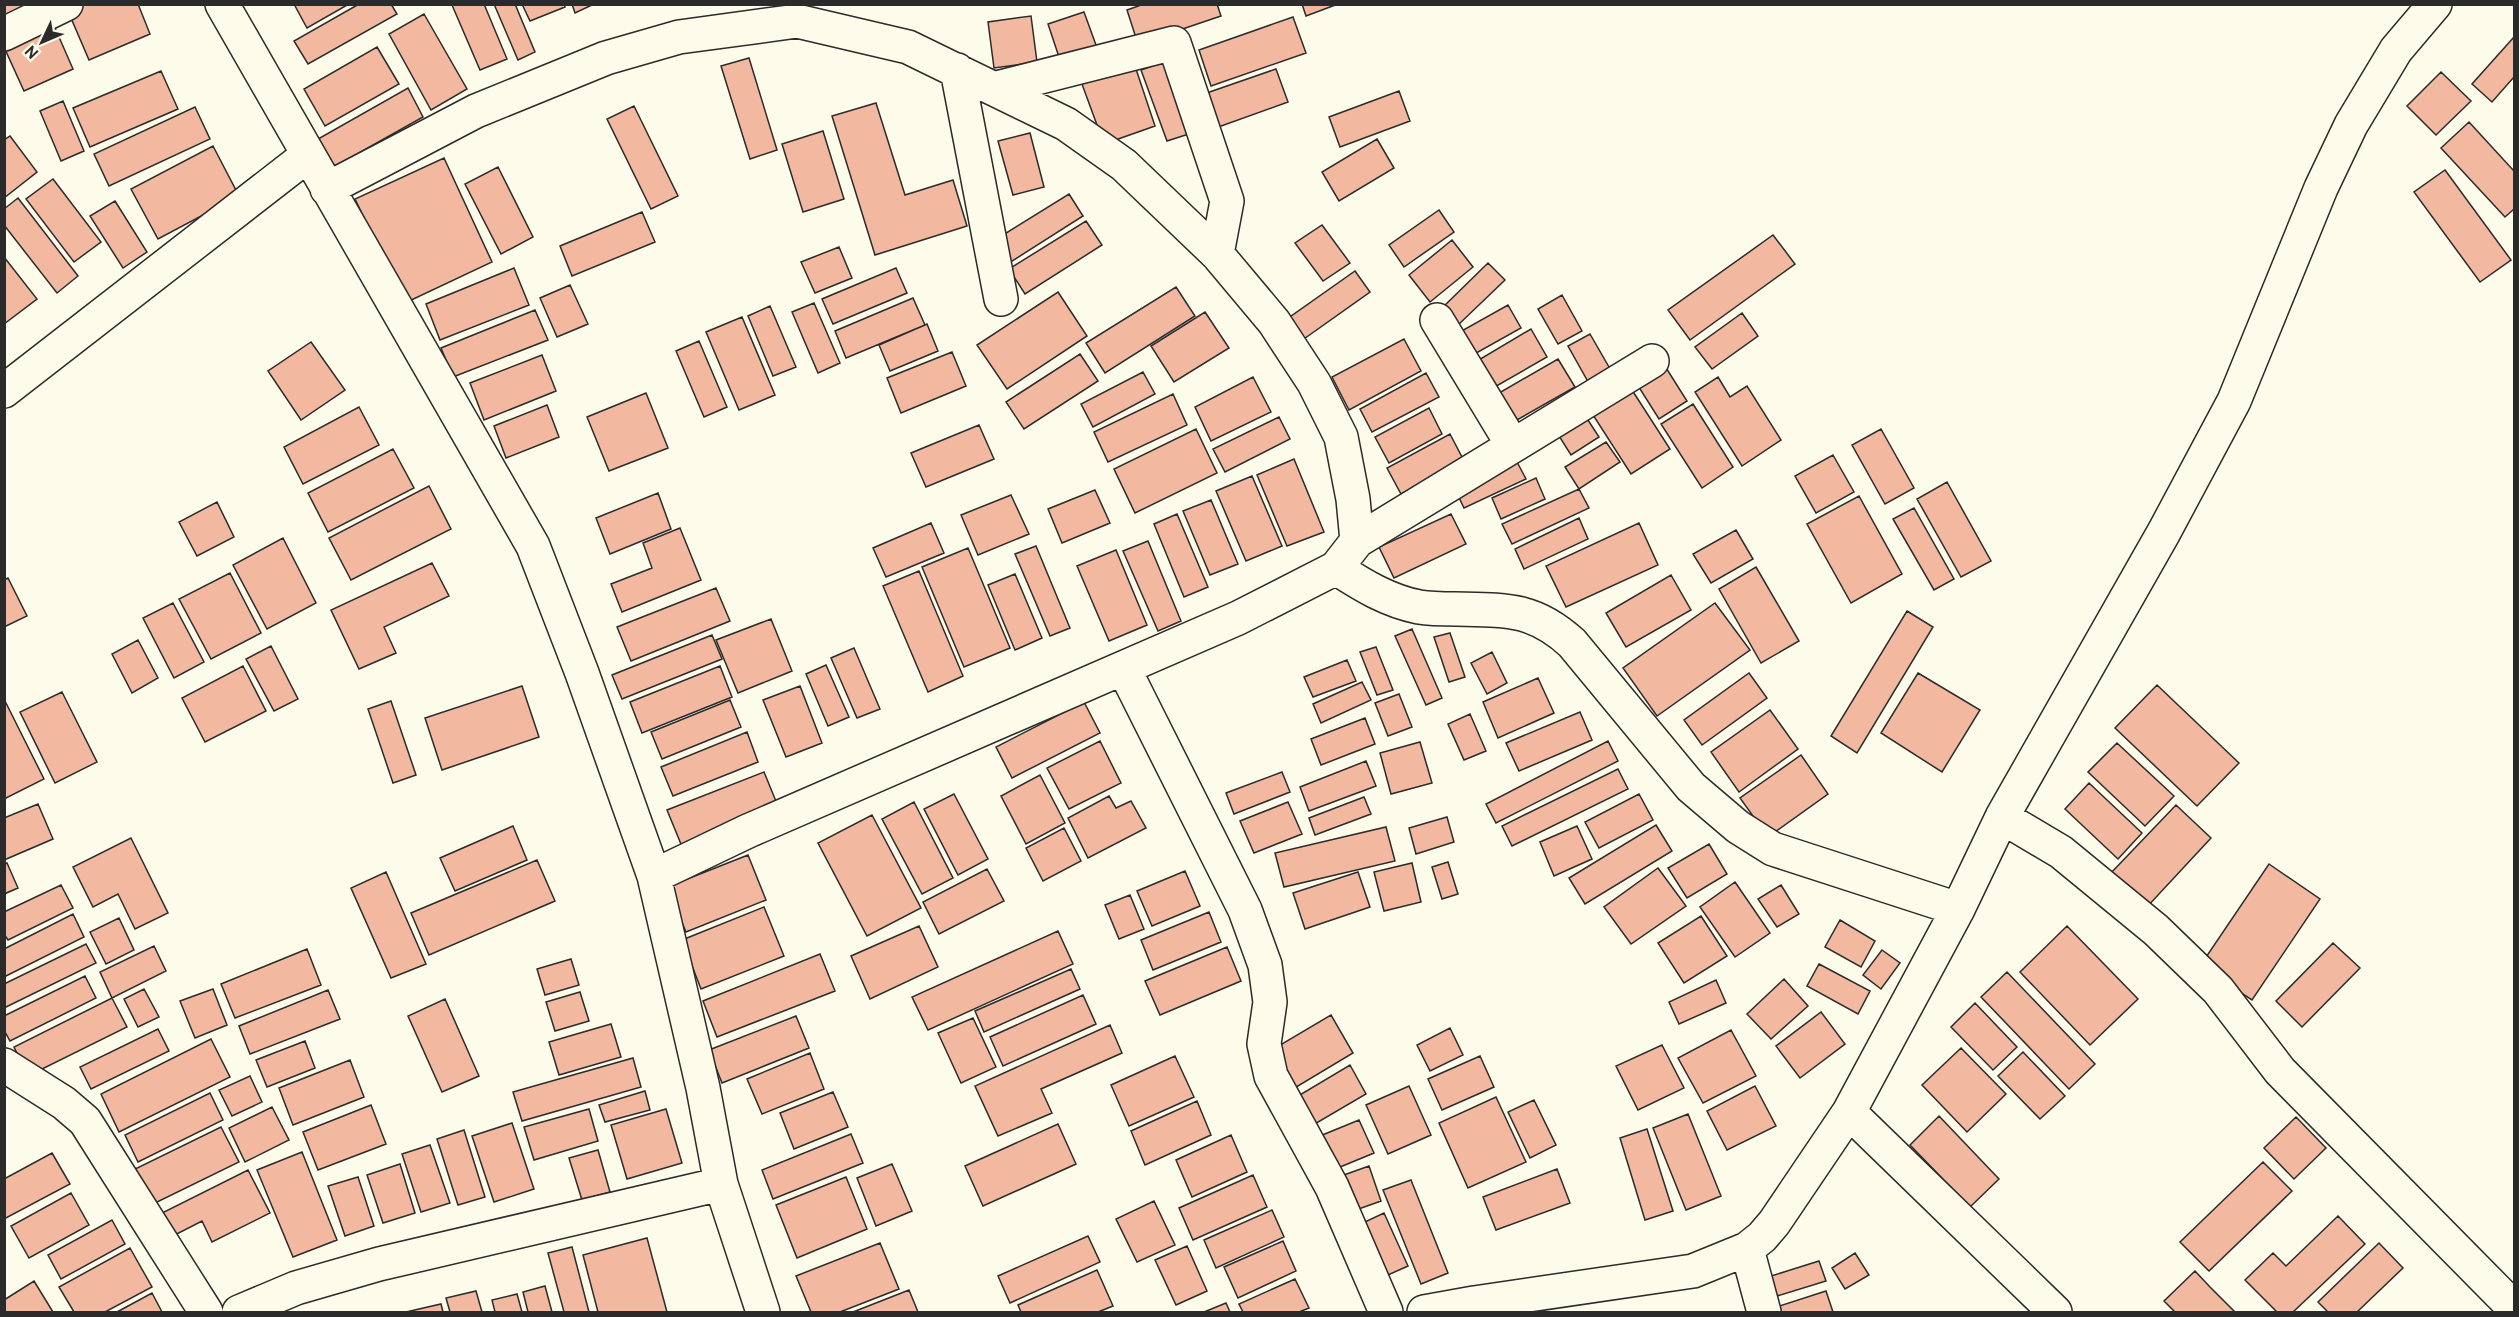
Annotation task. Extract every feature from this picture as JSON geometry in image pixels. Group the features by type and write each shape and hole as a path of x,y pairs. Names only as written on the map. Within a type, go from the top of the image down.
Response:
{"street":[{"path":"4,34 66,4"},
{"path":"222,4 533,546 582,673 654,876 703,1088 721,1184 763,1312"},
{"path":"1424,1312 1474,1308 1693,1270 1747,1249 1774,1223 1850,1112 1958,909 2002,817 2164,532 2234,401 2321,188 2350,125 2396,50 2435,4"},
{"path":"327,189 476,111 606,58 679,37 797,21 908,47 997,88 1066,124 1124,165 1217,254 1274,322 1314,383 1341,437 1348,470 1357,541"},
{"path":"997,88 1174,43 1227,201 1217,254"},
{"path":"957,70 1001,299"},
{"path":"4,392 308,155"},
{"path":"1437,320 1512,444"},
{"path":"654,876 748,831 1238,618 1336,568 1357,541 1512,444 1652,361"},
{"path":"1336,568 1373,592 1400,603 1422,608 1491,609 1527,614 1554,626 1572,643 1691,787 1738,827 1773,849 1958,909"},
{"path":"1124,669 1245,910 1265,965 1270,1002 1264,1044 1271,1076 1332,1187 1386,1312"},
{"path":"2002,817 2061,852 2156,930 2218,990 2280,1071 2514,1308"},
{"path":"4,1065 64,1103 85,1121 206,1312"},
{"path":"1850,1112 2055,1312"},
{"path":"239,1312 297,1288 380,1264 721,1184"},
{"path":"1747,1249 1764,1312"}],"building":[{"path":"4,4 34,4 4,23"},
{"path":"83,4 138,4 150,34 89,60 68,11"},
{"path":"294,4 349,4 307,28"},
{"path":"359,4 391,4 397,14 308,64 294,41"},
{"path":"484,4 507,59 480,70 452,5"},
{"path":"494,4 515,4 535,52 518,60"},
{"path":"522,4 564,4 565,7 530,21"},
{"path":"572,4 594,4 575,13"},
{"path":"1144,4 1217,4 1221,16 1138,44 1127,10"},
{"path":"1302,4 1338,4 1306,16"},
{"path":"1084,12 1100,56 1063,69 1048,24"},
{"path":"424,14 467,89 431,110 389,34"},
{"path":"1031,16 1037,62 994,68 988,22"},
{"path":"1293,17 1306,53 1211,86 1199,50"},
{"path":"52,21 73,69 24,91 4,47"},
{"path":"2514,37 2514,77 2492,102 2472,84"},
{"path":"377,47 399,84 325,126 304,89"},
{"path":"1132,57 1155,126 1104,144 1079,76"},
{"path":"749,58 777,150 750,159 721,66"},
{"path":"1170,60 1195,132 1167,141 1141,70"},
{"path":"1276,69 1288,102 1210,130 1198,96"},
{"path":"161,71 178,109 90,147 73,108"},
{"path":"2441,72 2471,101 2436,135 2407,106"},
{"path":"408,88 423,117 334,167 318,139"},
{"path":"1399,91 1410,121 1340,147 1329,117"},
{"path":"63,101 84,151 61,161 40,111"},
{"path":"876,103 905,195 953,180 967,226 875,255 832,116"},
{"path":"634,106 678,196 651,209 607,119"},
{"path":"195,107 210,139 109,186 94,154"},
{"path":"2469,122 2514,171 2514,209 2505,217 2441,148"},
{"path":"823,131 844,199 803,212 782,144"},
{"path":"1030,133 1044,187 1013,195 998,141"},
{"path":"10,136 37,172 4,198 4,140"},
{"path":"1377,139 1394,168 1339,201 1322,172"},
{"path":"213,146 239,196 158,239 131,189"},
{"path":"444,158 492,262 405,303 355,199"},
{"path":"498,167 533,237 501,254 465,184"},
{"path":"2445,170 2511,260 2480,282 2414,192"},
{"path":"53,179 101,242 74,262 26,199"},
{"path":"1069,194 1083,216 1009,263 995,240"},
{"path":"18,198 78,276 57,293 4,225 4,209"},
{"path":"115,201 147,252 123,268 90,216"},
{"path":"1439,210 1454,232 1404,267 1389,245"},
{"path":"642,212 655,242 572,276 560,246"},
{"path":"1086,221 1102,245 1025,294 1009,269"},
{"path":"1322,225 1350,263 1323,281 1295,243"},
{"path":"1773,235 1795,264 1690,340 1668,310"},
{"path":"1452,240 1473,267 1430,302 1409,275"},
{"path":"839,247 852,278 815,293 801,262"},
{"path":"4,257 37,299 4,324"},
{"path":"1488,263 1505,280 1457,326 1441,309"},
{"path":"514,268 529,305 440,340 426,304"},
{"path":"896,268 907,293 833,324 822,299"},
{"path":"1355,271 1370,292 1301,341 1287,319"},
{"path":"570,285 588,324 557,337 540,298"},
{"path":"1176,287 1195,316 1105,373 1086,343"},
{"path":"1058,292 1087,336 1007,389 977,345"},
{"path":"1562,295 1582,331 1558,344 1538,309"},
{"path":"913,298 925,325 846,358 835,331"},
{"path":"814,303 840,363 818,373 792,312"},
{"path":"1508,305 1521,328 1471,356 1458,333"},
{"path":"770,306 796,367 773,376 748,316"},
{"path":"535,310 548,340 453,377 441,348"},
{"path":"1205,312 1229,348 1174,382 1151,346"},
{"path":"1742,313 1758,336 1712,369 1695,347"},
{"path":"742,317 775,395 739,410 706,332"},
{"path":"927,324 938,351 890,371 879,345"},
{"path":"1531,329 1547,357 1493,388 1477,361"},
{"path":"1590,334 1613,374 1591,387 1568,346"},
{"path":"1404,339 1421,371 1349,410 1332,377"},
{"path":"699,341 727,407 704,417 676,351"},
{"path":"311,342 345,390 301,420 268,371"},
{"path":"952,352 966,386 901,413 887,378"},
{"path":"1080,354 1098,381 1024,429 1006,402"},
{"path":"542,355 556,391 484,420 470,383"},
{"path":"1558,359 1575,387 1515,421 1499,393"},
{"path":"1663,363 1687,401 1659,419 1635,381"},
{"path":"1143,372 1155,394 1093,427 1081,404"},
{"path":"1426,373 1439,397 1372,432 1360,409"},
{"path":"1253,377 1271,412 1211,441 1195,407"},
{"path":"1718,377 1730,397 1747,386 1781,440 1742,466 1695,392"},
{"path":"1632,390 1670,449 1631,474 1593,415"},
{"path":"646,393 668,448 609,471 587,417"},
{"path":"1173,394 1187,425 1108,462 1094,432"},
{"path":"1693,404 1733,467 1702,488 1661,424"},
{"path":"547,405 559,437 506,458 494,426"},
{"path":"359,407 379,445 303,484 284,447"},
{"path":"1429,408 1442,434 1389,463 1375,437"},
{"path":"1279,417 1290,439 1225,472 1213,449"},
{"path":"1586,417 1599,437 1571,455 1559,436"},
{"path":"979,425 994,459 926,487 911,453"},
{"path":"1196,429 1217,473 1135,513 1114,469"},
{"path":"1881,429 1914,488 1885,504 1852,445"},
{"path":"1450,434 1464,461 1401,494 1387,468"},
{"path":"1606,442 1620,462 1579,489 1565,467"},
{"path":"393,449 414,488 328,532 308,493"},
{"path":"1833,455 1854,492 1816,513 1795,476"},
{"path":"1294,459 1324,532 1287,546 1257,475"},
{"path":"1516,460 1526,479 1464,508 1455,489"},
{"path":"1252,476 1282,546 1246,561 1216,491"},
{"path":"1536,478 1545,499 1501,519 1492,498"},
{"path":"1947,482 1991,561 1961,577 1917,499"},
{"path":"429,486 451,529 351,580 329,538"},
{"path":"1579,489 1589,508 1512,544 1502,524"},
{"path":"1095,490 1110,523 1062,543 1048,509"},
{"path":"658,493 671,529 610,554 596,518"},
{"path":"1011,495 1029,534 978,555 961,515"},
{"path":"1859,496 1902,574 1851,603 1807,524"},
{"path":"1211,500 1238,564 1210,575 1183,511"},
{"path":"217,502 234,537 197,556 179,522"},
{"path":"1914,508 1954,579 1934,590 1893,519"},
{"path":"1177,514 1208,587 1184,597 1154,524"},
{"path":"1451,514 1466,544 1394,578 1379,547"},
{"path":"1579,518 1588,539 1524,569 1515,549"},
{"path":"931,523 944,553 886,577 873,548"},
{"path":"1639,523 1658,565 1566,607 1546,566"},
{"path":"680,528 701,580 622,612 611,584 652,568 643,543"},
{"path":"1736,530 1753,559 1711,583 1693,554"},
{"path":"283,538 316,603 267,629 233,565"},
{"path":"1148,541 1181,621 1158,631 1123,551"},
{"path":"1036,546 1070,628 1050,636 1015,554"},
{"path":"968,548 1010,648 964,667 922,567"},
{"path":"1116,550 1147,625 1109,641 1077,566"},
{"path":"432,563 449,596 384,627 396,653 359,669 331,610"},
{"path":"1756,567 1799,641 1761,663 1719,589"},
{"path":"919,571 963,676 928,692 883,586"},
{"path":"230,573 261,633 211,659 179,599"},
{"path":"1015,574 1042,638 1015,650 988,585"},
{"path":"1671,575 1691,610 1626,647 1606,613"},
{"path":"8,578 27,616 4,627 4,580"},
{"path":"716,588 730,621 631,661 617,627"},
{"path":"173,603 204,662 174,678 143,618"},
{"path":"1715,603 1750,650 1657,716 1623,668"},
{"path":"1907,611 1933,627 1857,753 1831,736"},
{"path":"771,619 792,671 738,693 716,640"},
{"path":"1412,629 1442,698 1426,705 1395,636"},
{"path":"1450,633 1465,677 1449,682 1434,637"},
{"path":"712,635 722,659 622,699 612,675"},
{"path":"138,640 158,678 132,693 112,654"},
{"path":"271,646 298,699 274,711 246,659"},
{"path":"1376,647 1393,690 1377,695 1360,652"},
{"path":"854,648 880,709 857,718 831,658"},
{"path":"1492,652 1507,683 1487,694 1471,663"},
{"path":"1347,660 1356,681 1313,697 1304,677"},
{"path":"826,665 849,717 828,726 806,674"},
{"path":"243,666 266,711 205,742 182,698"},
{"path":"720,666 732,697 642,733 630,702"},
{"path":"1749,673 1767,698 1702,745 1684,720"},
{"path":"1918,673 1980,710 1942,772 1881,733"},
{"path":"1538,678 1554,713 1498,738 1483,702"},
{"path":"1362,682 1371,700 1321,723 1313,704"},
{"path":"2157,685 2239,763 2197,806 2115,728"},
{"path":"522,686 539,737 442,770 425,718"},
{"path":"800,686 822,743 786,757 763,700"},
{"path":"62,692 97,762 55,783 20,712"},
{"path":"1399,694 1412,727 1388,736 1375,703"},
{"path":"730,700 741,727 662,759 651,732"},
{"path":"391,701 416,775 393,783 368,709"},
{"path":"1084,702 1100,733 1012,778 996,747"},
{"path":"6,703 44,779 4,799 4,704"},
{"path":"1770,710 1798,749 1739,792 1711,752"},
{"path":"1580,712 1592,740 1519,771 1506,743"},
{"path":"1470,714 1486,751 1464,760 1448,724"},
{"path":"1365,718 1375,744 1321,765 1311,739"},
{"path":"747,732 758,762 673,796 661,767"},
{"path":"1100,741 1121,783 1069,809 1047,768"},
{"path":"1608,741 1618,761 1496,823 1486,804"},
{"path":"1420,742 1432,783 1391,794 1380,753"},
{"path":"2117,743 2174,796 2145,826 2088,772"},
{"path":"1801,755 1828,794 1768,837 1740,798"},
{"path":"1366,761 1376,786 1309,811 1300,787"},
{"path":"1618,769 1628,789 1512,846 1502,826"},
{"path":"764,772 780,811 683,849 667,810"},
{"path":"1282,772 1290,792 1234,814 1226,793"},
{"path":"1040,775 1065,823 1026,844 1001,796"},
{"path":"2089,783 2142,833 2118,859 2065,809"},
{"path":"954,794 988,859 958,875 924,809"},
{"path":"1639,794 1653,820 1599,848 1585,822"},
{"path":"1109,796 1116,808 1131,801 1146,828 1088,858 1068,818"},
{"path":"1364,797 1371,814 1315,835 1309,818"},
{"path":"914,802 953,878 922,894 882,819"},
{"path":"1288,802 1302,834 1254,853 1240,821"},
{"path":"38,804 53,839 4,860 4,818"},
{"path":"2176,805 2211,838 2146,908 2110,874"},
{"path":"872,815 921,908 867,936 818,843"},
{"path":"1447,817 1454,842 1416,854 1409,828"},
{"path":"1656,825 1672,851 1585,904 1569,878"},
{"path":"513,826 527,860 455,891 440,858"},
{"path":"1577,826 1592,859 1554,876 1540,842"},
{"path":"1386,827 1395,861 1284,887 1275,853"},
{"path":"1064,828 1081,861 1043,881 1026,848"},
{"path":"131,838 168,913 135,929 118,894 93,907 73,867"},
{"path":"1709,844 1727,874 1687,898 1668,868"},
{"path":"748,855 766,900 686,932 667,887"},
{"path":"537,860 555,901 429,955 411,913"},
{"path":"1448,862 1458,894 1442,899 1432,867"},
{"path":"7,863 18,888 4,894 4,864"},
{"path":"1412,863 1421,902 1384,911 1374,872"},
{"path":"2269,864 2320,899 2252,1000 2200,966"},
{"path":"1658,868 1686,906 1631,944 1604,907"},
{"path":"987,869 1004,901 939,934 923,902"},
{"path":"1185,871 1200,906 1152,926 1137,891"},
{"path":"386,872 426,964 391,978 351,888"},
{"path":"1358,872 1370,907 1305,929 1293,893"},
{"path":"1735,882 1770,933 1735,957 1700,907"},
{"path":"61,885 73,908 8,940 4,934 4,912"},
{"path":"1781,885 1799,914 1777,927 1758,899"},
{"path":"1130,895 1144,929 1119,939 1105,905"},
{"path":"764,907 784,956 701,989 682,940"},
{"path":"1209,912 1221,942 1153,970 1141,940"},
{"path":"73,914 84,937 4,977 4,949"},
{"path":"1701,916 1727,956 1684,983 1658,943"},
{"path":"119,918 134,950 106,964 90,932"},
{"path":"1840,920 1875,941 1861,967 1825,947"},
{"path":"919,926 938,967 870,999 851,956"},
{"path":"2067,926 2138,999 2090,1045 2020,972"},
{"path":"1058,931 1073,964 928,1030 912,997"},
{"path":"2333,943 2360,968 2302,1027 2276,1001"},
{"path":"86,944 96,963 4,1008 4,984"},
{"path":"154,946 166,971 112,998 100,972"},
{"path":"1227,947 1241,981 1160,1015 1145,981"},
{"path":"307,949 321,985 235,1018 221,984"},
{"path":"1882,950 1900,963 1881,989 1863,975"},
{"path":"820,954 835,991 717,1037 703,1001"},
{"path":"571,959 579,985 545,995 537,969"},
{"path":"1819,964 1870,991 1858,1014 1807,986"},
{"path":"1071,969 1080,989 984,1032 975,1011"},
{"path":"2007,972 2095,1064 2069,1089 1981,997"},
{"path":"85,976 96,998 10,1041 4,1030 4,1016"},
{"path":"1784,979 1808,1006 1771,1039 1747,1014"},
{"path":"1716,980 1726,1003 1679,1024 1669,1002"},
{"path":"144,989 159,1017 138,1027 124,999"},
{"path":"213,989 227,1025 195,1038 180,1001"},
{"path":"328,990 340,1019 250,1054 239,1026"},
{"path":"580,992 589,1021 555,1031 546,1002"},
{"path":"1083,995 1096,1024 1003,1066 990,1037"},
{"path":"112,998 127,1027 28,1076 14,1047"},
{"path":"445,999 479,1076 442,1092 408,1016"},
{"path":"1975,1003 2017,1047 1993,1070 1951,1027"},
{"path":"1821,1012 1845,1044 1800,1078 1776,1046"},
{"path":"1331,1015 1353,1053 1293,1089 1270,1051"},
{"path":"796,1016 809,1048 722,1083 709,1050"},
{"path":"973,1018 996,1067 961,1083 938,1033"},
{"path":"611,1024 621,1057 559,1075 549,1042"},
{"path":"1110,1025 1122,1053 1041,1089 1052,1113 998,1136 975,1086"},
{"path":"1450,1028 1463,1055 1430,1071 1417,1045"},
{"path":"158,1029 169,1051 91,1089 80,1067"},
{"path":"1731,1030 1756,1076 1703,1103 1678,1058"},
{"path":"211,1039 230,1077 119,1132 101,1094"},
{"path":"305,1041 315,1068 267,1087 256,1060"},
{"path":"1662,1045 1684,1088 1638,1110 1616,1066"},
{"path":"1961,1048 2006,1094 1967,1132 1922,1085"},
{"path":"2023,1052 2065,1096 2040,1119 1998,1076"},
{"path":"810,1053 824,1089 762,1114 747,1079"},
{"path":"1175,1056 1194,1097 1129,1126 1111,1085"},
{"path":"1480,1056 1494,1087 1442,1110 1428,1079"},
{"path":"633,1058 641,1087 522,1121 513,1092"},
{"path":"350,1060 364,1097 293,1125 279,1088"},
{"path":"1350,1065 1366,1094 1308,1128 1293,1099"},
{"path":"250,1076 262,1102 232,1116 219,1090"},
{"path":"1409,1086 1431,1135 1388,1154 1366,1105"},
{"path":"1755,1086 1776,1126 1727,1150 1707,1111"},
{"path":"645,1091 650,1110 605,1122 599,1105"},
{"path":"833,1092 848,1127 794,1149 780,1113"},
{"path":"210,1093 223,1120 138,1162 125,1135"},
{"path":"1496,1097 1526,1162 1468,1188 1439,1123"},
{"path":"1534,1100 1556,1145 1530,1158 1508,1112"},
{"path":"1197,1101 1211,1135 1145,1165 1131,1131"},
{"path":"371,1105 386,1144 318,1170 303,1132"},
{"path":"272,1107 289,1140 245,1162 229,1128"},
{"path":"589,1109 598,1141 534,1160 524,1127"},
{"path":"666,1109 682,1163 627,1179 611,1125"},
{"path":"1688,1114 1721,1196 1686,1210 1653,1128"},
{"path":"1939,1116 1999,1179 1970,1207 1910,1145"},
{"path":"2296,1117 2326,1148 2294,1179 2264,1148"},
{"path":"1359,1120 1374,1153 1328,1172 1315,1138"},
{"path":"512,1123 534,1189 494,1202 472,1136"},
{"path":"1058,1124 1076,1164 983,1206 965,1166"},
{"path":"221,1127 239,1162 151,1205 133,1170"},
{"path":"1647,1129 1673,1211 1645,1220 1620,1138"},
{"path":"464,1130 485,1197 458,1205 437,1139"},
{"path":"851,1134 863,1163 773,1199 762,1170"},
{"path":"1231,1135 1247,1172 1192,1197 1176,1160"},
{"path":"430,1145 450,1203 421,1212 402,1154"},
{"path":"598,1150 610,1192 582,1200 569,1158"},
{"path":"302,1152 337,1240 293,1257 257,1170"},
{"path":"52,1153 70,1184 4,1219 4,1179"},
{"path":"2263,1162 2292,1191 2209,1271 2180,1242"},
{"path":"400,1164 415,1213 383,1223 367,1175"},
{"path":"892,1164 912,1211 876,1226 857,1178"},
{"path":"1369,1166 1381,1201 1353,1211 1341,1176"},
{"path":"1557,1169 1570,1203 1496,1230 1483,1197"},
{"path":"248,1170 270,1213 212,1242 202,1221 169,1238 158,1215"},
{"path":"1253,1175 1267,1207 1193,1240 1179,1208"},
{"path":"358,1177 374,1226 345,1236 328,1186"},
{"path":"846,1177 867,1229 797,1258 776,1205"},
{"path":"1411,1180 1448,1273 1421,1284 1383,1190"},
{"path":"71,1193 89,1225 29,1258 11,1226"},
{"path":"1154,1201 1175,1245 1137,1262 1116,1219"},
{"path":"1272,1210 1284,1237 1216,1268 1204,1240"},
{"path":"1384,1213 1408,1266 1379,1279 1354,1227"},
{"path":"2338,1216 2365,1244 2293,1312 2277,1312 2245,1280 2273,1253 2286,1266"},
{"path":"112,1220 125,1244 61,1279 48,1255"},
{"path":"1088,1236 1100,1262 1010,1303 998,1276"},
{"path":"647,1238 667,1312 598,1312 583,1255"},
{"path":"1283,1241 1296,1271 1238,1298 1224,1267"},
{"path":"880,1243 899,1289 840,1312 811,1312 796,1276"},
{"path":"2379,1243 2403,1268 2357,1312 2328,1312 2318,1302"},
{"path":"1187,1246 1207,1291 1176,1305 1155,1260"},
{"path":"572,1247 589,1312 564,1312 548,1253"},
{"path":"130,1248 152,1287 105,1312 74,1312 59,1287"},
{"path":"1855,1253 1869,1275 1845,1289 1832,1268"},
{"path":"1819,1261 1826,1281 1774,1297 1768,1277"},
{"path":"1097,1270 1113,1306 1098,1312 1021,1312 1018,1305"},
{"path":"2195,1271 2235,1312 2175,1312 2164,1301"},
{"path":"1295,1279 1309,1308 1299,1312 1243,1312 1239,1304"},
{"path":"34,1281 53,1312 4,1312 4,1300"},
{"path":"545,1286 552,1312 528,1312 523,1292"},
{"path":"909,1290 918,1312 853,1312"},
{"path":"476,1291 482,1312 450,1312 446,1298"},
{"path":"1826,1291 1833,1312 1771,1312 1770,1309"},
{"path":"152,1293 162,1312 117,1312"},
{"path":"517,1294 522,1312 495,1312 492,1300"},
{"path":"1226,1303 1230,1312 1204,1312"},
{"path":"441,1304 443,1312 406,1312"}]}
